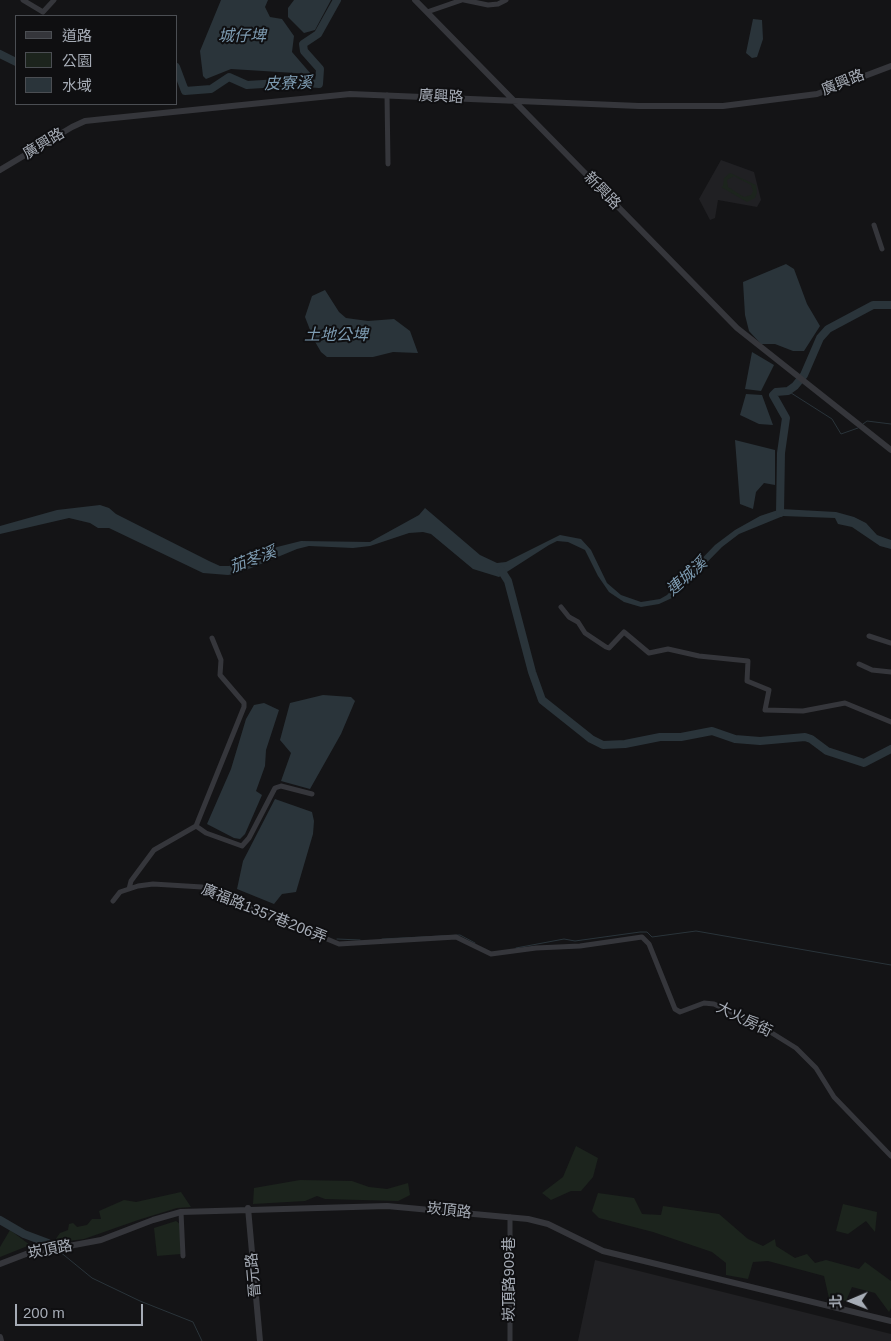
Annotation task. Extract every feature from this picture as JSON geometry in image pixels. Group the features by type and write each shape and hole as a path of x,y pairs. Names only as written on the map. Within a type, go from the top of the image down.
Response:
{"street":[{"path":"23,0 43,12 54,0"},
{"name":"新興路","path":"415,0 737,328 795,376 891,450"},
{"path":"427,12 463,0 488,5 498,4 506,0"},
{"name":"廣興路","path":"0,170 85,122 342,95 387,95 639,106 723,106 817,94 891,66"},
{"path":"387,95 388,164"},
{"path":"874,225 882,249"},
{"path":"561,607 578,622 585,633 609,648 624,632 649,653 668,649 699,656 748,661 747,681 769,690 765,710 803,711 845,703 891,722"},
{"path":"869,636 891,643"},
{"path":"129,889 131,881 154,850 196,826 244,703 220,675 221,660 212,638"},
{"path":"859,664 872,670 891,672"},
{"path":"196,826 206,833 242,846 249,838 275,788 281,786 312,794"},
{"name":"廣福路1357巷206弄","path":"113,900 120,892 153,884 202,886 339,944 456,937 491,954 565,946"},
{"name":"大火房街","path":"565,946 642,937 646,939 675,1009 680,1012 704,1003 714,1004 759,1025 796,1048 816,1068 834,1097 891,1156"},
{"name":"崁頂路","path":"0,1264 26,1254 57,1250 101,1240 153,1220 181,1212 366,1205 510,1217 548,1224 604,1251 891,1322"},
{"name":"晉元路","path":"248,1208 260,1341"},
{"path":"181,1212 183,1256"},
{"name":"崁頂路909巷","path":"510,1217 510,1341"}],"shaded area":[{"path":"721,160 754,172 761,200 757,207 718,200 715,218 710,220 699,199"},
{"path":"595,1260 891,1334 891,1341 578,1341"}],"green space":[{"path":"730,173 756,185 757,193 755,198 747,202 721,187 723,186 724,178","holes":["734,176 751,185 753,191 751,195 744,197 728,187 727,180"]},
{"path":"576,1146 598,1158 593,1177 581,1191 571,1191 551,1200 542,1193 563,1177"},
{"path":"300,1180 352,1181 369,1187 387,1189 408,1183 410,1195 398,1201 325,1199 317,1196 305,1201 253,1204 254,1188"},
{"path":"181,1192 191,1207 177,1208 84,1239 53,1243 60,1233 68,1230 69,1224 73,1223 77,1227 87,1225 92,1219 101,1219 99,1211 124,1200 136,1202"},
{"path":"598,1193 634,1198 642,1214 661,1215 663,1206 719,1214 748,1239 763,1246 775,1239 776,1246 795,1258 807,1254 815,1263 826,1260 859,1269 865,1262 891,1281 891,1308 889,1312 875,1293 852,1287 846,1301 829,1298 824,1276 768,1261 753,1262 748,1279 726,1275 726,1263 712,1252 653,1232 599,1218 592,1211"},
{"path":"843,1204 877,1212 875,1232 866,1221 848,1234 836,1231"},
{"path":"176,1221 180,1224 181,1254 157,1256 154,1228"},
{"path":"10,1230 30,1245 0,1257 0,1247"}],"water":[{"name":"城仔埤","path":"221,0 268,0 265,7 270,17 282,19 294,36 292,52 311,74 231,69 206,79 203,76 200,51"},
{"name":"城仔埤","path":"294,0 331,0 315,30 304,33 288,17 288,8"},
{"path":"753,19 762,20 763,39 757,57 752,58 746,53"},
{"path":"786,264 794,269 807,304 820,326 804,351 793,351 775,344 761,344 749,331 745,315 743,282"},
{"name":"土地公埤","path":"325,290 339,312 346,318 368,321 394,319 410,331 418,353 393,352 373,357 327,357 321,352 314,340 305,317 312,296"},
{"path":"752,352 774,365 761,391 745,389"},
{"path":"746,394 762,395 773,425 759,424 740,415"},
{"path":"735,440 775,450 775,485 764,483 756,492 753,509 740,504"},
{"path":"100,505 220,566 229,566 277,547 301,541 370,542 419,515 425,508 480,555 497,563 506,562 560,535 581,539 591,550 607,583 621,595 641,602 660,599 667,595 715,545 735,530 760,516 781,509 836,512 854,517 866,523 877,535 891,540 891,549 880,546 852,527 838,524 835,518 783,516 739,534 722,547 672,598 659,604 641,607 624,602 609,592 598,576 585,550 568,542 557,541 549,545 499,577 473,569 431,534 423,532 409,533 370,546 353,548 309,546 297,549 239,573 228,575 203,573 109,528 98,528 90,523 69,518 0,534 0,526 57,510"},
{"path":"323,695 351,697 355,701 341,734 310,789 281,781 291,753 280,740 290,703"},
{"path":"264,703 279,710 266,750 265,766 256,791 262,795 245,834 240,839 234,838 207,824 231,769 246,719 254,705"},
{"path":"275,799 312,812 314,821 313,834 296,892 282,894 274,904 237,889 243,861"}],"waterway":[{"name":"皮寮溪","path":"178,72 185,91 211,89 229,77 247,85 296,82 319,84 320,69 304,51 303,44 318,34 337,0"},
{"name":"皮寮溪","path":"0,54 15,62"},
{"path":"780,513 781,453 786,418 773,395 776,392 788,391 795,386 804,375 820,338 828,329 873,305 891,305"},
{"path":"788,391 832,419 841,434 858,428"},
{"path":"863,424 867,421 891,424"},
{"path":"501,570 508,581 532,672 542,700 591,739 603,745 625,744 660,737 681,737 712,731 735,739 760,741 805,737 811,739 827,751 864,763 891,749"},
{"path":"516,948 564,939 575,941 640,932 647,932 652,937 696,931 891,965"},
{"path":"382,939 460,935 475,943"},
{"path":"337,939 360,940"},
{"path":"0,1220 24,1234 48,1243"},
{"path":"59,1251 92,1278 140,1301 193,1322 202,1341"}],"water label":[{"name":"茄苳溪","path":"253,560"},
{"name":"連城溪","path":"687,577"}]}
